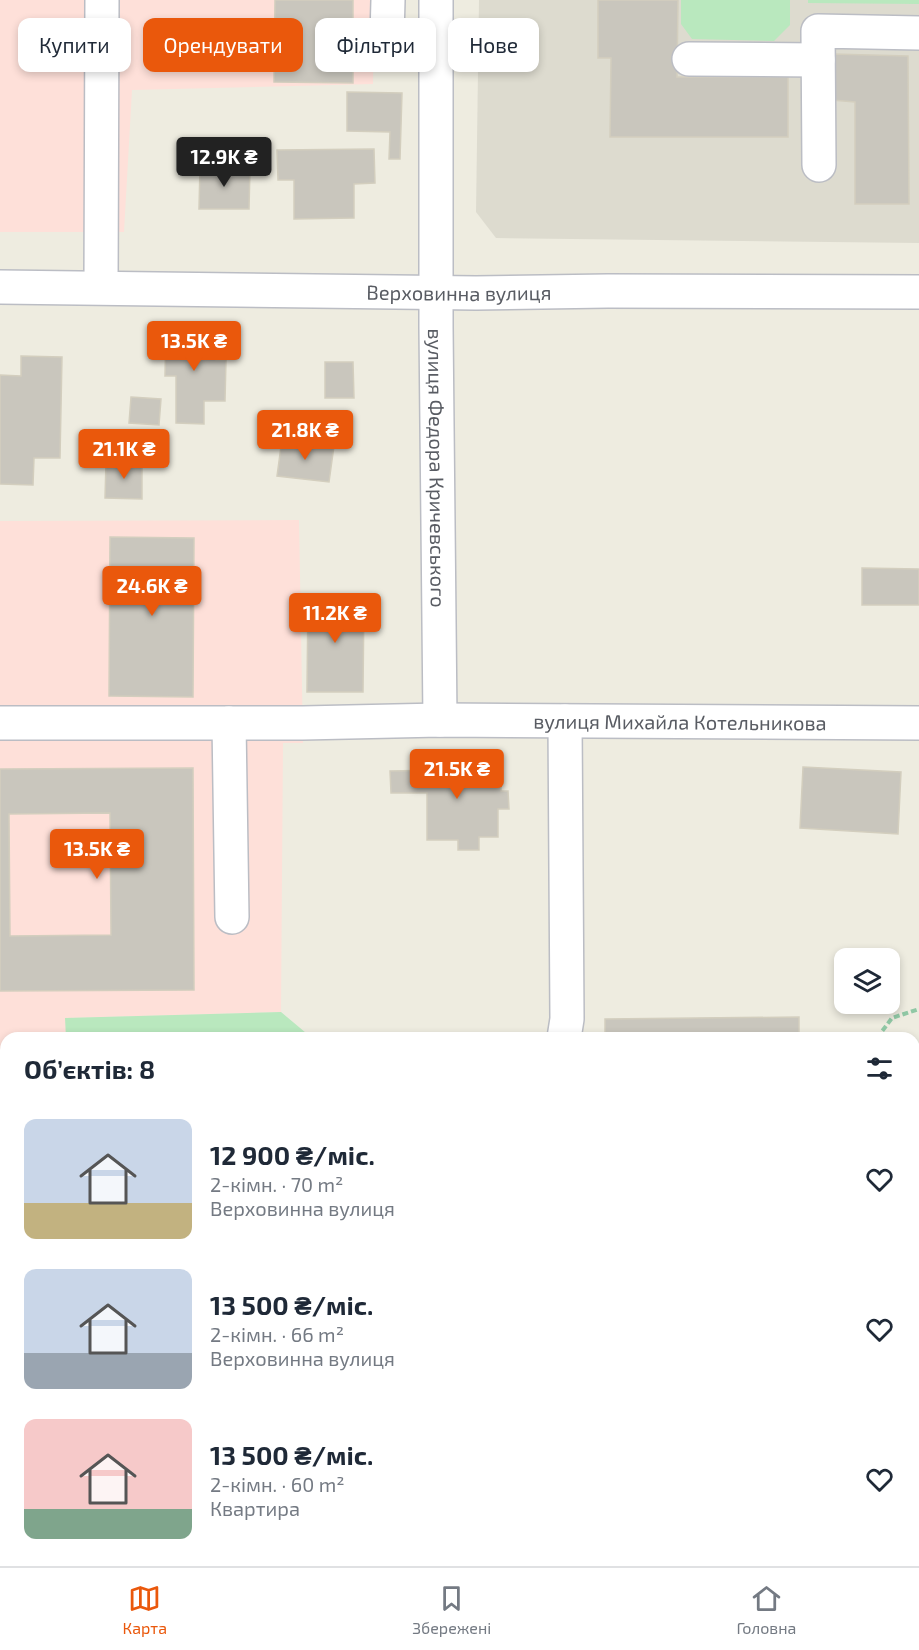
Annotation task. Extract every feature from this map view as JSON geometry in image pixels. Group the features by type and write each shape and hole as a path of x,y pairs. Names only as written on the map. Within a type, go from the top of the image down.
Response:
{"street":[{"path":"101,287 102,0"},
{"path":"388,0 388,18"},
{"name":"вулиця Федора Кричевського","path":"436,0 436,18"},
{"path":"819,165 818,31 919,33"},
{"name":"вулиця Федора Кричевського","path":"436,57 440,720"},
{"path":"689,59 818,60"},
{"name":"Верховинна вулиця","path":"0,287 437,292 919,292"},
{"name":"вулиця Михайла Котельникова","path":"0,723 314,723 440,720 919,723"},
{"path":"565,722 567,1019 565,1032"},
{"path":"229,723 232,917"}],"path":[{"path":"882,1032 892,1018 919,1009"}],"shaded area":[{"path":"0,0 374,0 374,18 315,18 315,72 373,72 373,84 132,90 124,232 0,232"},
{"path":"479,0 919,0 919,243 496,238 476,212 478,72 539,72 539,18 479,18"},
{"path":"299,520 303,743 283,743 281,1012 66,1018 66,1032 0,1032 0,521"}],"green space":[{"path":"681,0 790,0 790,25 774,41 692,39 681,24"},
{"path":"808,0 919,0 919,4 808,3"},
{"path":"281,1012 305,1032 66,1032 65,1018"}],"building":[{"path":"275,0 353,0 353,18 315,18 315,72 353,72 353,83 274,82 274,72 303,72 303,18 275,18"},
{"path":"598,0 678,0 677,77 788,77 788,137 610,137 611,58 598,58"},
{"path":"832,54 908,56 909,204 855,204 855,102 832,100"},
{"path":"347,92 402,93 400,159 389,159 390,132 347,131"},
{"path":"374,149 375,183 354,184 354,218 294,219 294,180 278,180 277,150"},
{"path":"200,167 250,168 249,209 199,209"},
{"path":"166,328 216,329 216,360 226,360 225,401 204,401 204,424 176,423 176,376 165,376"},
{"path":"21,356 62,357 60,458 34,458 33,485 0,484 0,375 21,376"},
{"path":"325,362 353,362 354,398 325,398"},
{"path":"131,397 161,399 159,425 129,423"},
{"path":"282,439 334,446 329,482 277,476"},
{"path":"106,462 142,462 142,499 105,498"},
{"path":"110,537 194,538 193,697 109,696"},
{"path":"862,568 919,569 919,605 862,605"},
{"path":"308,596 364,597 363,692 307,692"},
{"path":"441,761 484,761 484,770 501,770 501,791 508,791 509,809 498,809 498,837 479,837 479,850 458,850 458,840 427,840 427,793 391,793 390,771 441,770"},
{"path":"803,767 901,772 898,834 800,828"},
{"path":"193,768 194,990 0,991 0,769","holes":["110,813 111,935 10,936 9,814"]},
{"path":"799,1017 799,1032 605,1032 605,1019"}]}
